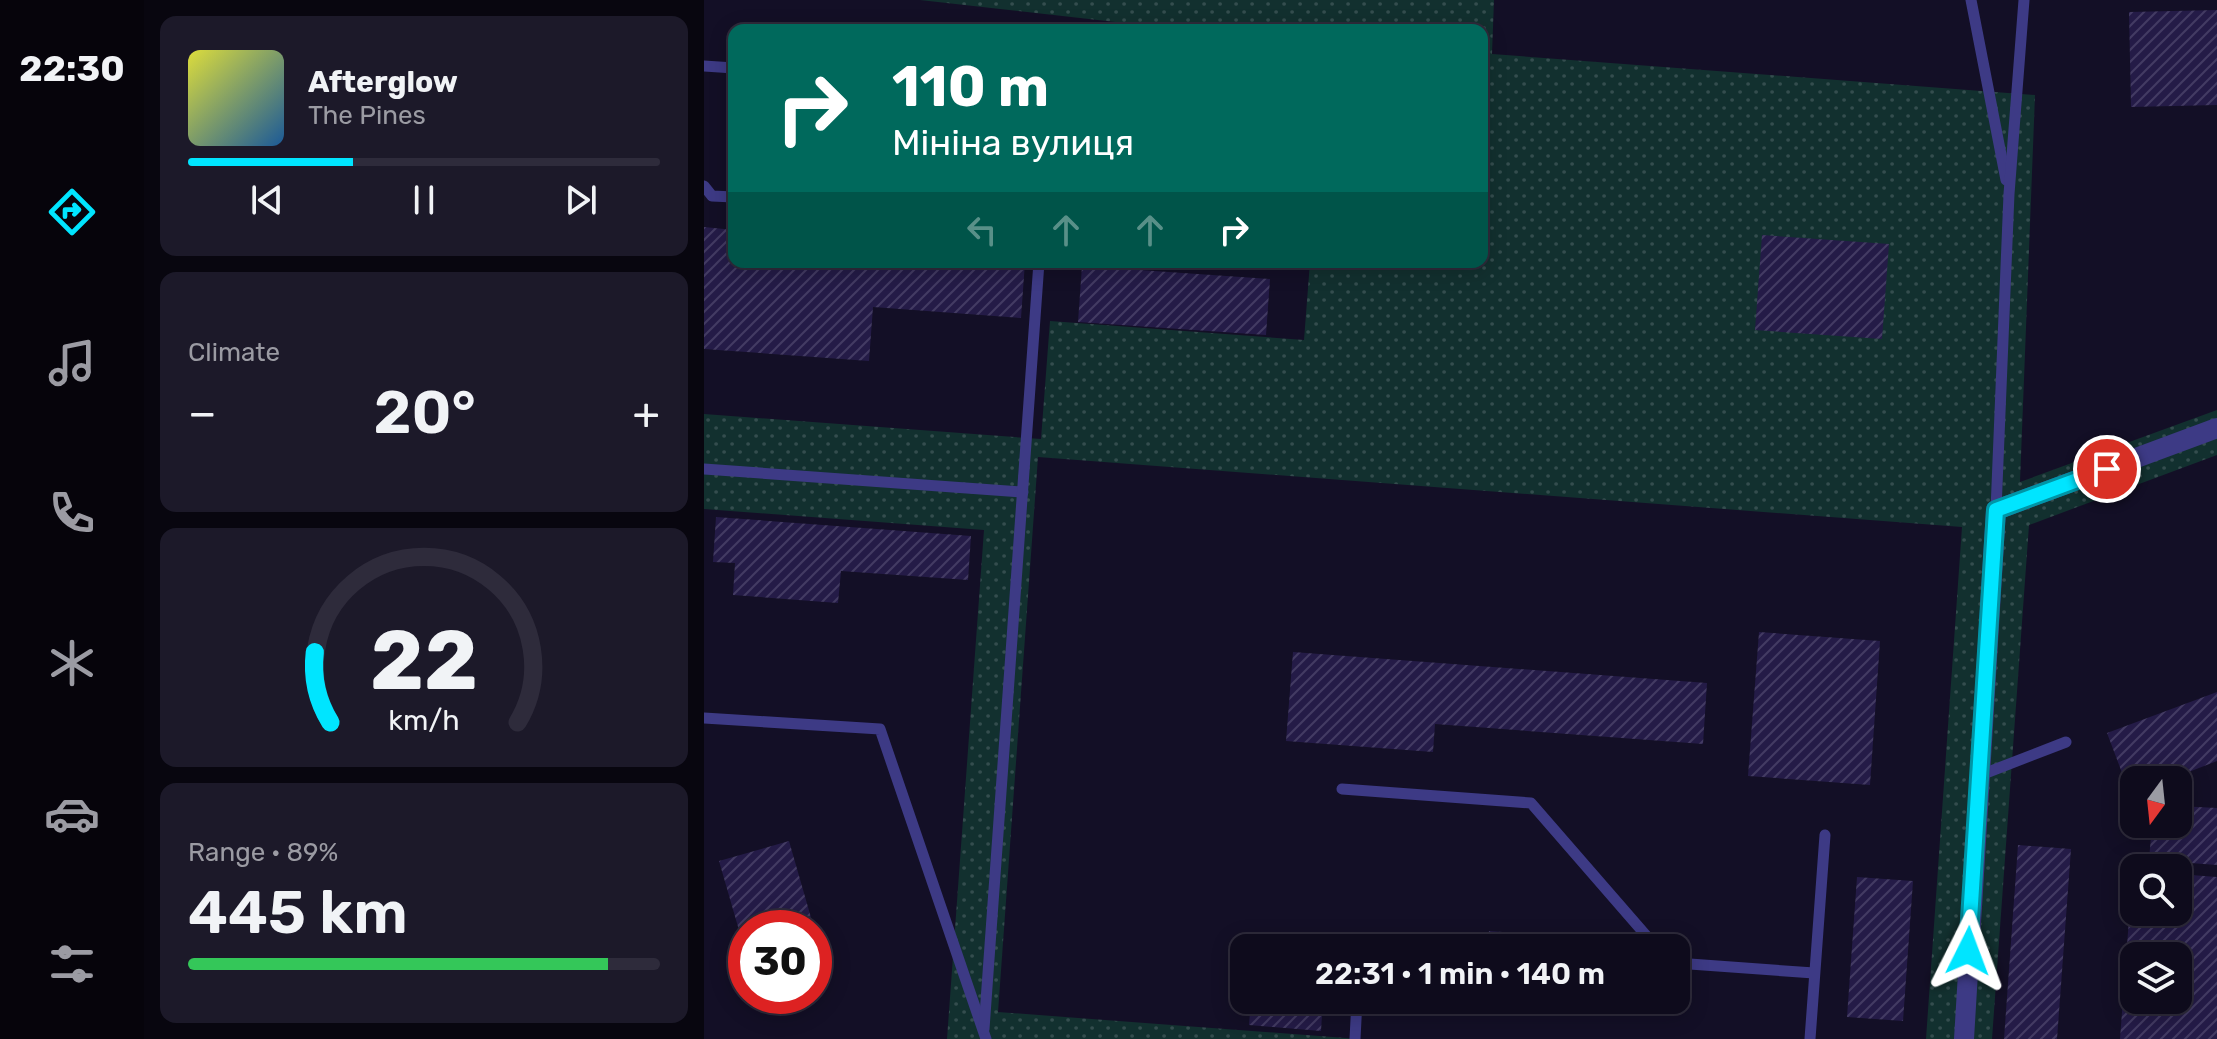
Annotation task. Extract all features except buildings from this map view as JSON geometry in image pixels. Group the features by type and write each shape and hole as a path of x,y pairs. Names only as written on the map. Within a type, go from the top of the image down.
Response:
{"street":[{"path":"1964,1039 1977,776 1996,510 2217,428"}],"lane":[{"path":"1971,0 2009,194"},
{"path":"1996,510 2009,194 2024,0"},
{"path":"704,66 728,68"},
{"path":"704,186 712,196 728,197"},
{"path":"985,1034 1039,268"},
{"path":"704,469 1023,492"},
{"path":"704,718 880,729 985,1034"},
{"path":"1977,776 2066,742"},
{"path":"1342,789 1531,803 1645,934"},
{"path":"1810,1039 1825,835"},
{"path":"1690,964 1814,973"},
{"path":"1355,1039 1356,1014"}],"green space":[{"path":"920,0 1494,0 1492,54 2035,95 2020,482 2217,410 2217,455 2029,525 1992,1039 1926,1039 1962,527 1038,457 998,1012 1359,1039 947,1039 984,530 704,509 704,414 1041,439 1050,321 1304,340 1310,268 1488,268 1488,24 1133,24"}],"route":[{"path":"1968,951 1996,510 2107,469"}]}
